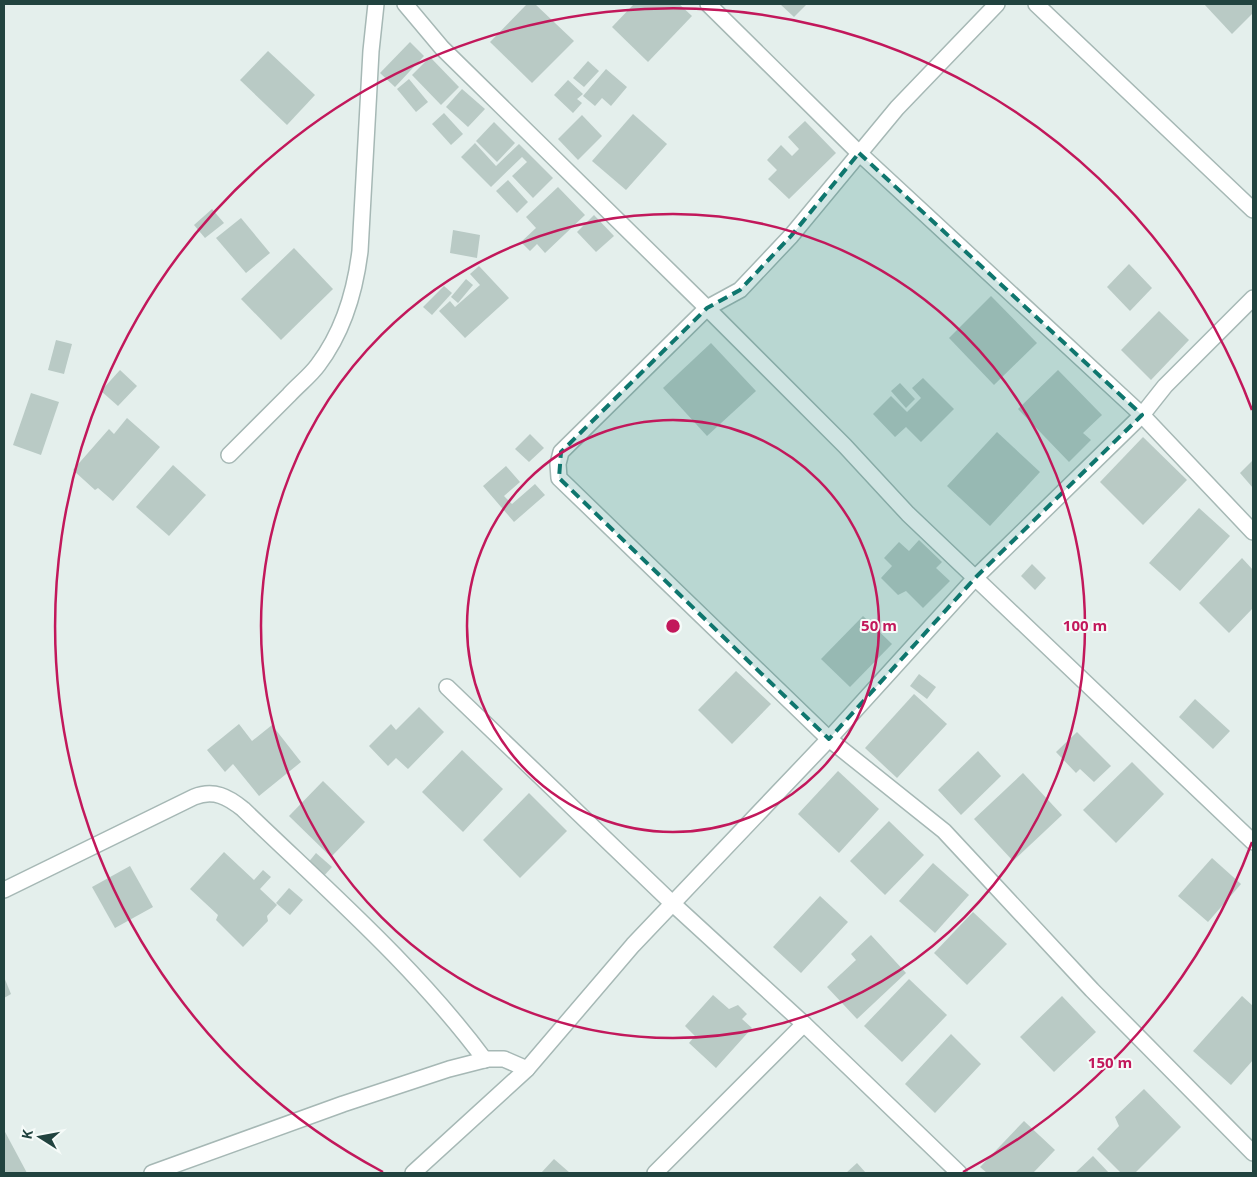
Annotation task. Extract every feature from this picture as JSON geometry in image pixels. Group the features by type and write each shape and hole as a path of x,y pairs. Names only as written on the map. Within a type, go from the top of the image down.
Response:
{"street":[{"path":"229,455 317,366 339,330 351,298 357,275 360,251 371,51 376,4"},
{"path":"405,4 442,48 707,308 845,446 908,514 1253,842"},
{"path":"708,4 859,153 1142,415 1253,532"},
{"path":"997,4 897,108 791,236 740,290 707,308 561,452 558,464 559,478 829,738 944,831 1092,990 1253,1153"},
{"path":"1036,4 1253,210"},
{"path":"413,1173 527,1069 632,945 829,738 976,577 1142,415 1165,386 1253,298"},
{"path":"447,687 672,903 804,1024 959,1173"},
{"path":"4,890 194,796 208,793 228,797 329,890 427,988 486,1060"},
{"path":"655,1173 804,1024"},
{"path":"152,1173 343,1104 449,1069 486,1060 504,1059 527,1069"}],"highlighted area":[{"path":"859,153 1142,415 976,577 829,739 559,478 561,452 707,308 740,290 791,236"}],"building":[{"path":"527,4 535,4 574,41 532,83 490,42"},
{"path":"634,4 679,4 692,16 648,62 612,27"},
{"path":"780,4 804,4 806,5 794,17"},
{"path":"1204,4 1253,4 1253,13 1232,34"},
{"path":"410,42 424,56 395,87 380,73"},
{"path":"268,51 315,95 287,125 240,80"},
{"path":"430,57 459,87 441,105 412,75"},
{"path":"588,61 599,71 584,87 573,78"},
{"path":"606,69 627,87 611,106 602,98 595,106 583,96"},
{"path":"409,79 428,102 416,112 397,89"},
{"path":"568,80 583,94 577,99 582,103 573,113 554,95"},
{"path":"462,89 485,109 468,127 446,107"},
{"path":"444,113 463,134 451,145 432,124"},
{"path":"633,114 667,144 626,190 592,161"},
{"path":"582,115 602,136 578,160 558,139"},
{"path":"805,121 836,153 789,199 768,179 777,170 767,160 781,145 792,156 799,149 788,137"},
{"path":"494,122 515,143 497,162 476,141"},
{"path":"475,143 496,166 519,144 553,178 533,198 512,176 527,162 522,157 491,187 461,157"},
{"path":"508,180 528,202 517,213 496,191"},
{"path":"558,187 585,215 545,253 537,244 530,251 521,242 536,228 526,217"},
{"path":"212,209 224,223 205,238 194,225"},
{"path":"594,215 614,236 596,252 577,232"},
{"path":"241,218 270,253 246,273 216,238"},
{"path":"453,230 480,235 477,258 450,253"},
{"path":"294,248 333,289 281,340 241,299"},
{"path":"1129,264 1152,288 1130,311 1107,287"},
{"path":"479,266 509,298 465,338 439,311 450,301 455,307 480,285 470,274"},
{"path":"466,279 473,285 458,303 451,297"},
{"path":"444,286 452,293 432,315 423,307"},
{"path":"991,296 1037,343 994,385 949,338"},
{"path":"1159,311 1189,340 1151,380 1121,350"},
{"path":"56,340 72,344 64,374 48,370"},
{"path":"711,343 756,391 707,436 663,388"},
{"path":"120,370 137,386 118,406 101,391"},
{"path":"1058,370 1102,415 1083,433 1091,440 1069,462 1018,409"},
{"path":"923,378 954,409 921,442 906,427 895,437 873,414 891,396 907,412 921,398 912,388"},
{"path":"900,383 915,399 906,408 891,391"},
{"path":"31,393 59,402 41,455 13,445"},
{"path":"127,418 160,447 113,501 98,488 95,490 73,470 109,429 114,434"},
{"path":"997,432 1040,472 990,526 947,486"},
{"path":"530,434 544,448 529,462 515,449"},
{"path":"1143,437 1187,480 1143,525 1100,482"},
{"path":"1253,460 1253,488 1240,473"},
{"path":"173,465 206,495 169,536 136,507"},
{"path":"506,466 520,482 504,496 512,504 535,484 545,495 514,522 483,486"},
{"path":"1199,508 1230,536 1180,591 1149,563"},
{"path":"919,540 942,562 936,568 950,581 923,608 906,591 898,595 881,578 892,566 884,558 899,542 909,551"},
{"path":"1242,558 1253,570 1253,608 1229,633 1199,603"},
{"path":"1032,564 1046,578 1035,590 1021,576"},
{"path":"863,616 892,644 850,687 821,659"},
{"path":"736,671 771,704 732,744 698,710"},
{"path":"919,674 936,687 927,699 910,686"},
{"path":"914,694 947,724 897,778 865,748"},
{"path":"1195,699 1230,731 1213,749 1179,717"},
{"path":"419,707 444,732 408,769 396,758 388,766 369,746 391,724 396,730"},
{"path":"239,724 252,741 272,725 301,762 259,796 233,764 225,772 207,750"},
{"path":"1077,732 1111,766 1094,782 1080,769 1076,773 1056,752"},
{"path":"462,750 503,789 463,832 422,792"},
{"path":"978,751 1001,776 961,815 938,790"},
{"path":"1132,762 1164,794 1116,843 1083,810"},
{"path":"838,771 879,809 839,853 798,814"},
{"path":"1023,773 1062,815 1013,861 974,819"},
{"path":"323,781 365,822 331,857 289,816"},
{"path":"529,793 567,831 520,878 483,840"},
{"path":"889,821 924,855 885,895 850,861"},
{"path":"224,852 254,880 263,870 271,877 260,889 277,905 267,916 268,921 243,947 216,920 218,915 190,889"},
{"path":"316,853 332,867 322,878 307,864"},
{"path":"1212,858 1241,884 1208,922 1178,896"},
{"path":"933,863 969,895 935,933 899,901"},
{"path":"130,866 153,907 115,928 92,887"},
{"path":"289,888 303,900 290,915 276,903"},
{"path":"820,896 848,922 801,973 773,947"},
{"path":"973,912 1007,944 967,985 934,953"},
{"path":"871,935 906,973 857,1019 827,987 856,960 851,954"},
{"path":"4,977 11,994 4,998"},
{"path":"909,979 947,1015 902,1062 864,1026"},
{"path":"713,995 729,1009 738,1005 747,1014 742,1019 752,1028 716,1068 689,1043 695,1036 685,1026"},
{"path":"1062,996 1096,1032 1054,1072 1020,1037"},
{"path":"1242,996 1253,1006 1253,1060 1231,1085 1193,1051"},
{"path":"951,1034 981,1064 935,1113 905,1084"},
{"path":"1144,1089 1181,1127 1135,1173 1121,1173 1097,1149 1119,1126 1115,1117"},
{"path":"1024,1121 1055,1150 1033,1173 987,1173 980,1167"},
{"path":"4,1130 27,1173 4,1173"},
{"path":"1093,1156 1109,1173 1075,1173"},
{"path":"554,1159 570,1173 541,1173"},
{"path":"857,1163 866,1173 846,1173"}]}
